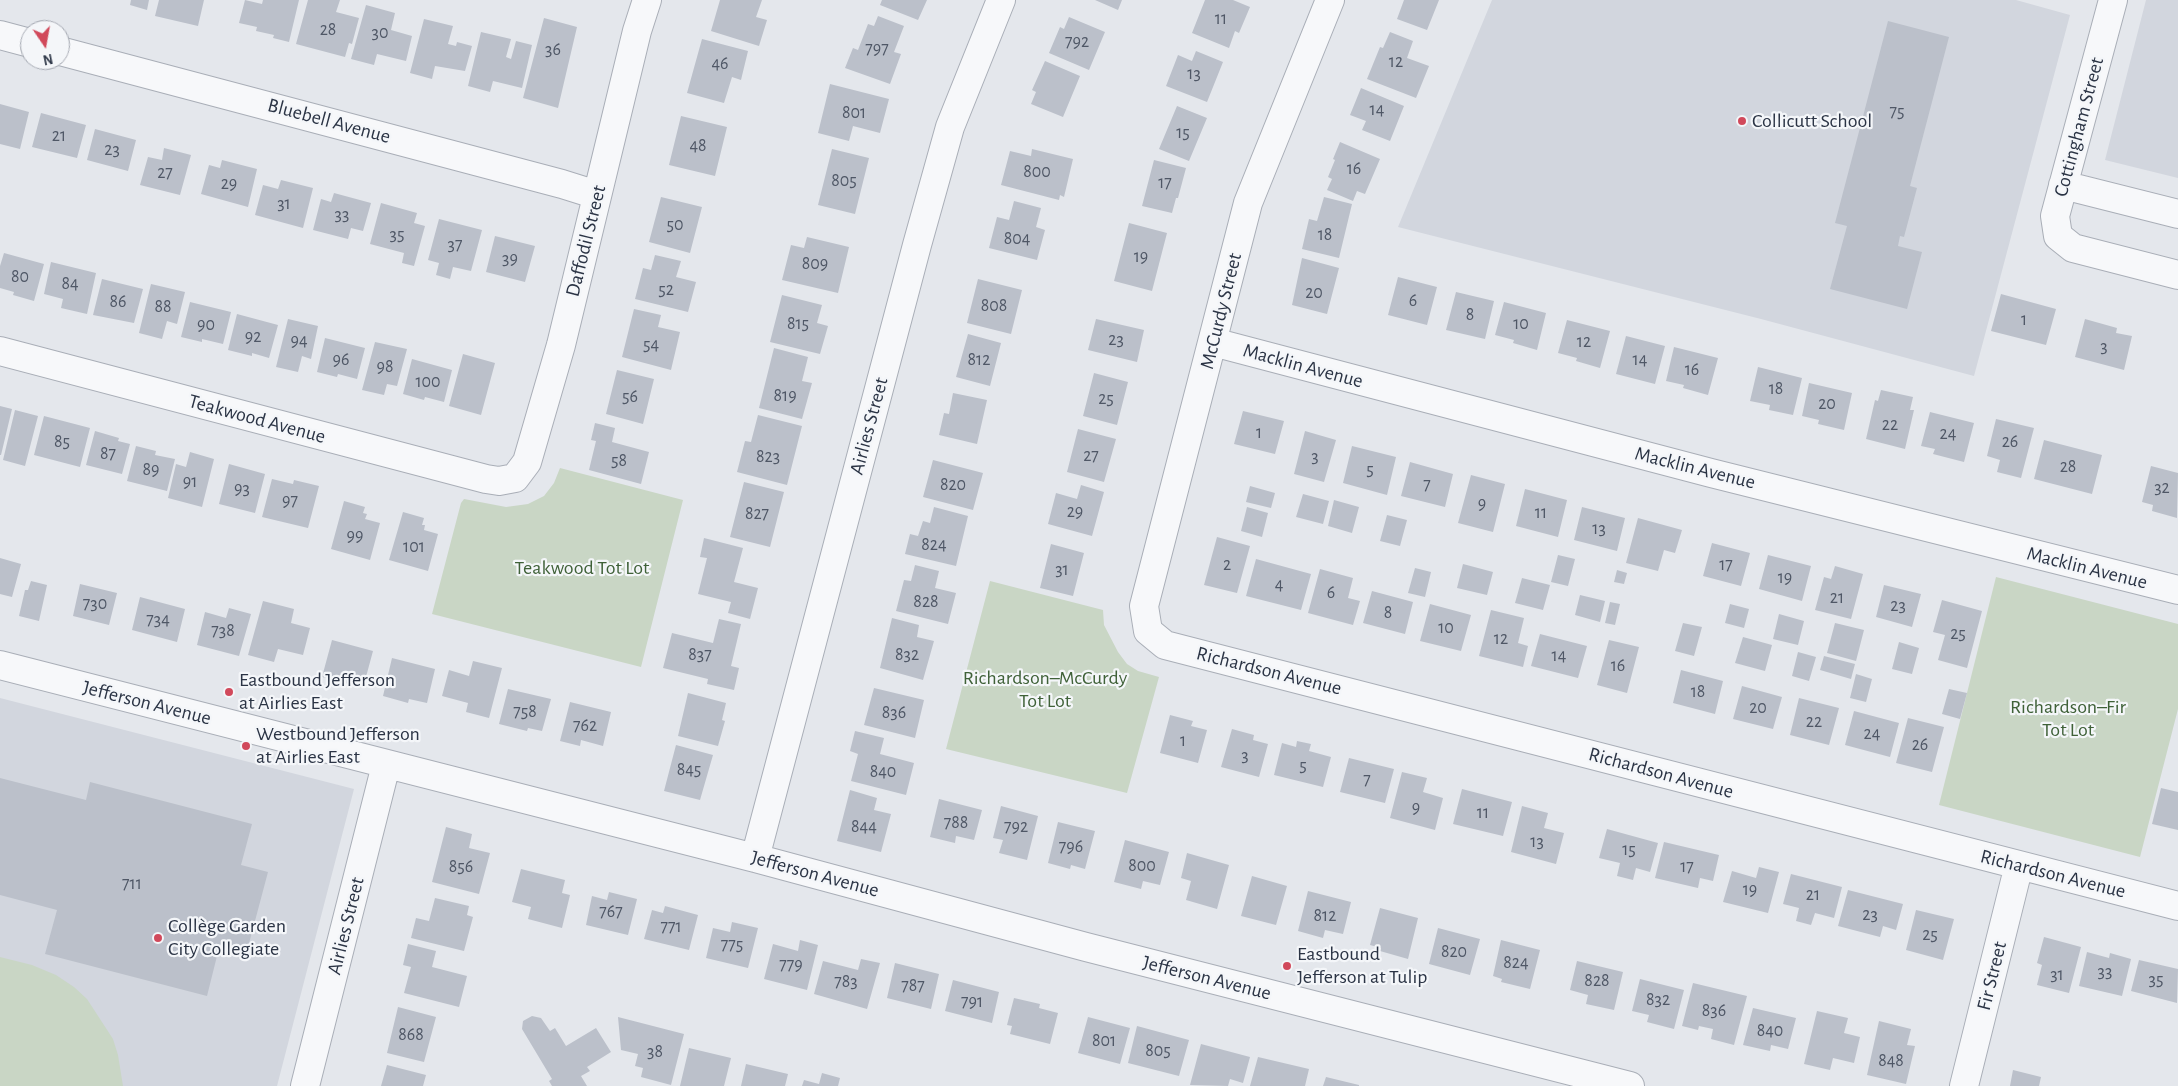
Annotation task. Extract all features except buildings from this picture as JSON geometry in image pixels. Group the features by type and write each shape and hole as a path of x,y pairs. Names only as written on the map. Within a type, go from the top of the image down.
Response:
{"street":[{"name":"Daffodil Street","path":"515,478 527,462 558,354 637,31 647,0"},
{"name":"Airlies Street","path":"755,858 945,145 966,85 1001,0"},
{"name":"McCurdy Street","path":"1148,631 1144,606 1248,203 1330,0"},
{"name":"Cottingham Street","path":"2113,0 2054,216 2058,236 2073,248 2178,275"},
{"path":"0,35 20,40"},
{"name":"Bluebell Avenue","path":"70,54 553,181 597,195"},
{"path":"2062,185 2178,214"},
{"name":"Macklin Avenue","path":"1213,342 1711,473 2178,590"},
{"name":"Teakwood Avenue","path":"0,351 486,479 499,481 515,478"},
{"name":"Richardson Avenue","path":"1148,631 1165,645 2178,906"},
{"name":"Jefferson Avenue","path":"0,665 755,858 1096,949 1545,1075 1630,1086"},
{"name":"Airlies Street","path":"305,1086 386,765"},
{"name":"Fir Street","path":"1964,1086 2019,866"}],"shaded area":[{"name":"Collicutt School","path":"1492,0 2016,0 2070,15 1974,376 1761,319 1398,227"},
{"path":"2146,0 2178,0 2178,178 2105,160"},
{"name":"Collège Garden City Collegiate","path":"0,698 354,789 277,1086 0,1086"}],"green space":[{"name":"Teakwood Tot Lot","path":"560,468 683,500 641,667 432,614 461,503 464,499 506,507 528,504 544,496 554,483"},
{"name":"Richardson–Fir Tot Lot","path":"1996,577 2178,624 2178,709 2140,857 1939,805"},
{"name":"Richardson–McCurdy Tot Lot","path":"990,581 1103,610 1104,625 1118,652 1127,664 1138,671 1159,677 1127,793 946,749"},
{"path":"0,957 32,965 56,975 74,987 87,999 113,1039 118,1055 123,1086 0,1086"}],"place":[{"name":"Collicutt School","path":"1742,121"},
{"name":"Eastbound Jefferson at Airlies East","path":"229,692"},
{"name":"Westbound Jefferson at Airlies East","path":"246,746"},
{"name":"Collège Garden City Collegiate","path":"158,938"},
{"name":"Eastbound Jefferson at Tulip","path":"1287,966"}]}
